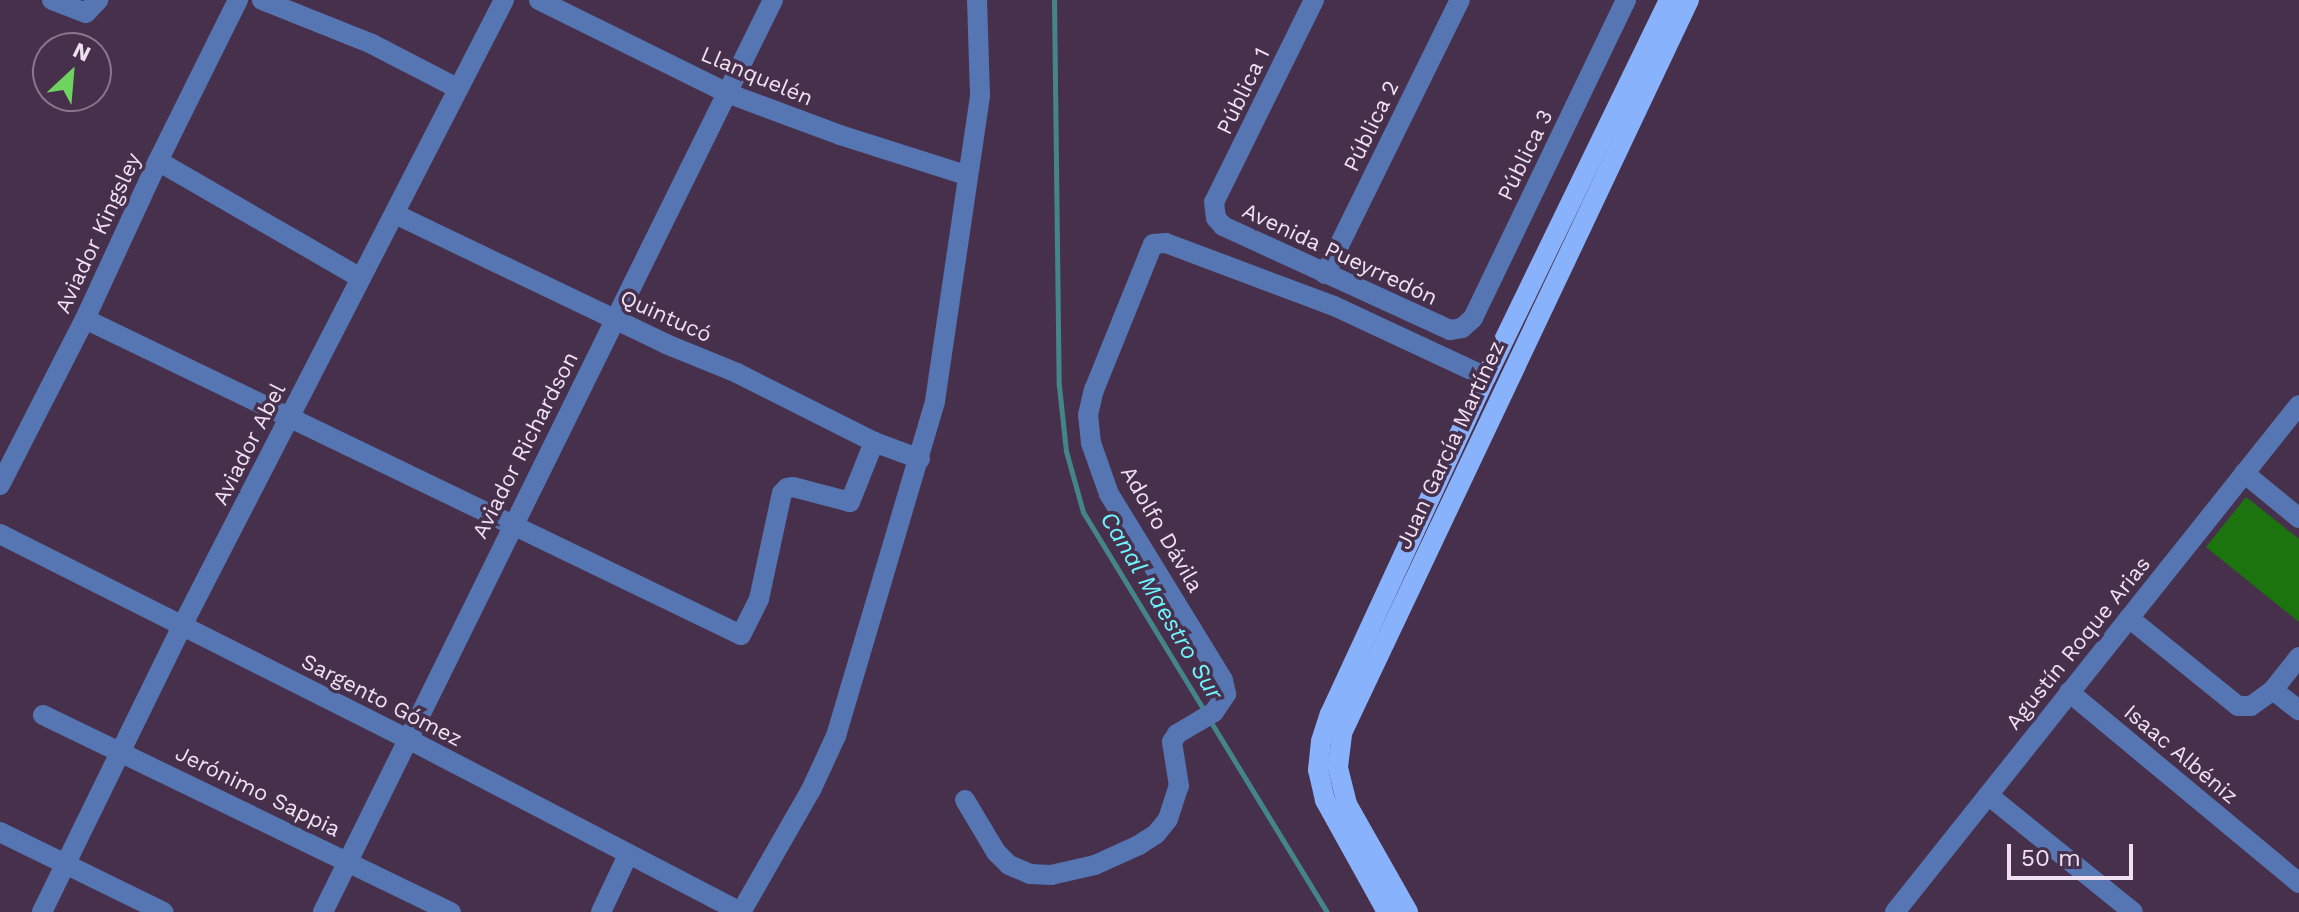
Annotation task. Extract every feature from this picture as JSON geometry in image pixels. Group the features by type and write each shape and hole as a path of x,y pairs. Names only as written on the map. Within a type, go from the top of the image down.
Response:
{"main road":[{"name":"Juan García Martínez","path":"1387,912 1325,800 1318,770 1321,741 1330,714 1486,377 1669,0"},
{"name":"Juan García Martínez","path":"1408,912 1347,804 1338,767 1342,733 1689,0"}],"street":[{"path":"52,0 86,13 98,0"},
{"name":"Aviador Kingsley","path":"0,485 85,319 158,161 238,0"},
{"path":"262,0 372,44 457,88"},
{"name":"Aviador Abel","path":"42,912 182,626 504,0"},
{"name":"Llanquelén","path":"539,0 727,93 840,135 966,175"},
{"name":"Aviador Richardson","path":"323,912 773,0"},
{"path":"740,912 811,790 836,736 920,459 946,344 966,175 980,95 977,0"},
{"name":"Pública 1","path":"1214,202 1314,0"},
{"name":"Pública 2","path":"1325,274 1460,0"},
{"name":"Pública 3","path":"1462,328 1476,311 1626,0"},
{"path":"158,161 361,278"},
{"name":"Avenida Pueyrredón","path":"1214,202 1216,218 1223,226 1442,327 1462,328"},
{"name":"Quintucó","path":"395,214 615,319 737,373 874,442 920,459"},
{"name":"Adolfo Dávila","path":"965,800 996,852 1009,865 1030,874 1051,875 1095,865 1156,834 1168,819 1179,786 1172,742 1177,734 1206,718 1226,694 1223,680 1109,494 1091,443 1088,415 1094,390 1153,244 1166,243 1334,306 1486,377"},
{"path":"85,319 741,635 759,599 782,493 793,487 850,502 874,442"},
{"name":"Agustín Roque Arias","path":"1895,912 2299,405"},
{"path":"2244,473 2299,518"},
{"name":"Sargento Gómez","path":"0,534 408,739 740,912"},
{"path":"2129,618 2238,706 2251,706 2273,690 2299,657"},
{"path":"2273,690 2299,710"},
{"name":"Isaac Albéniz","path":"2069,692 2299,883"},
{"name":"Jerónimo Sappia","path":"43,715 451,912"},
{"path":"1988,795 2133,912"},
{"path":"0,832 163,912"},
{"path":"601,912 628,855"}],"green space":[{"path":"2246,497 2299,539 2299,622 2206,547"}],"waterway":[{"name":"Canal Maestro Sur","path":"1054,0 1059,386 1066,451 1083,512 1204,710"},
{"name":"Canal Maestro Sur","path":"1209,719 1327,912"}]}
